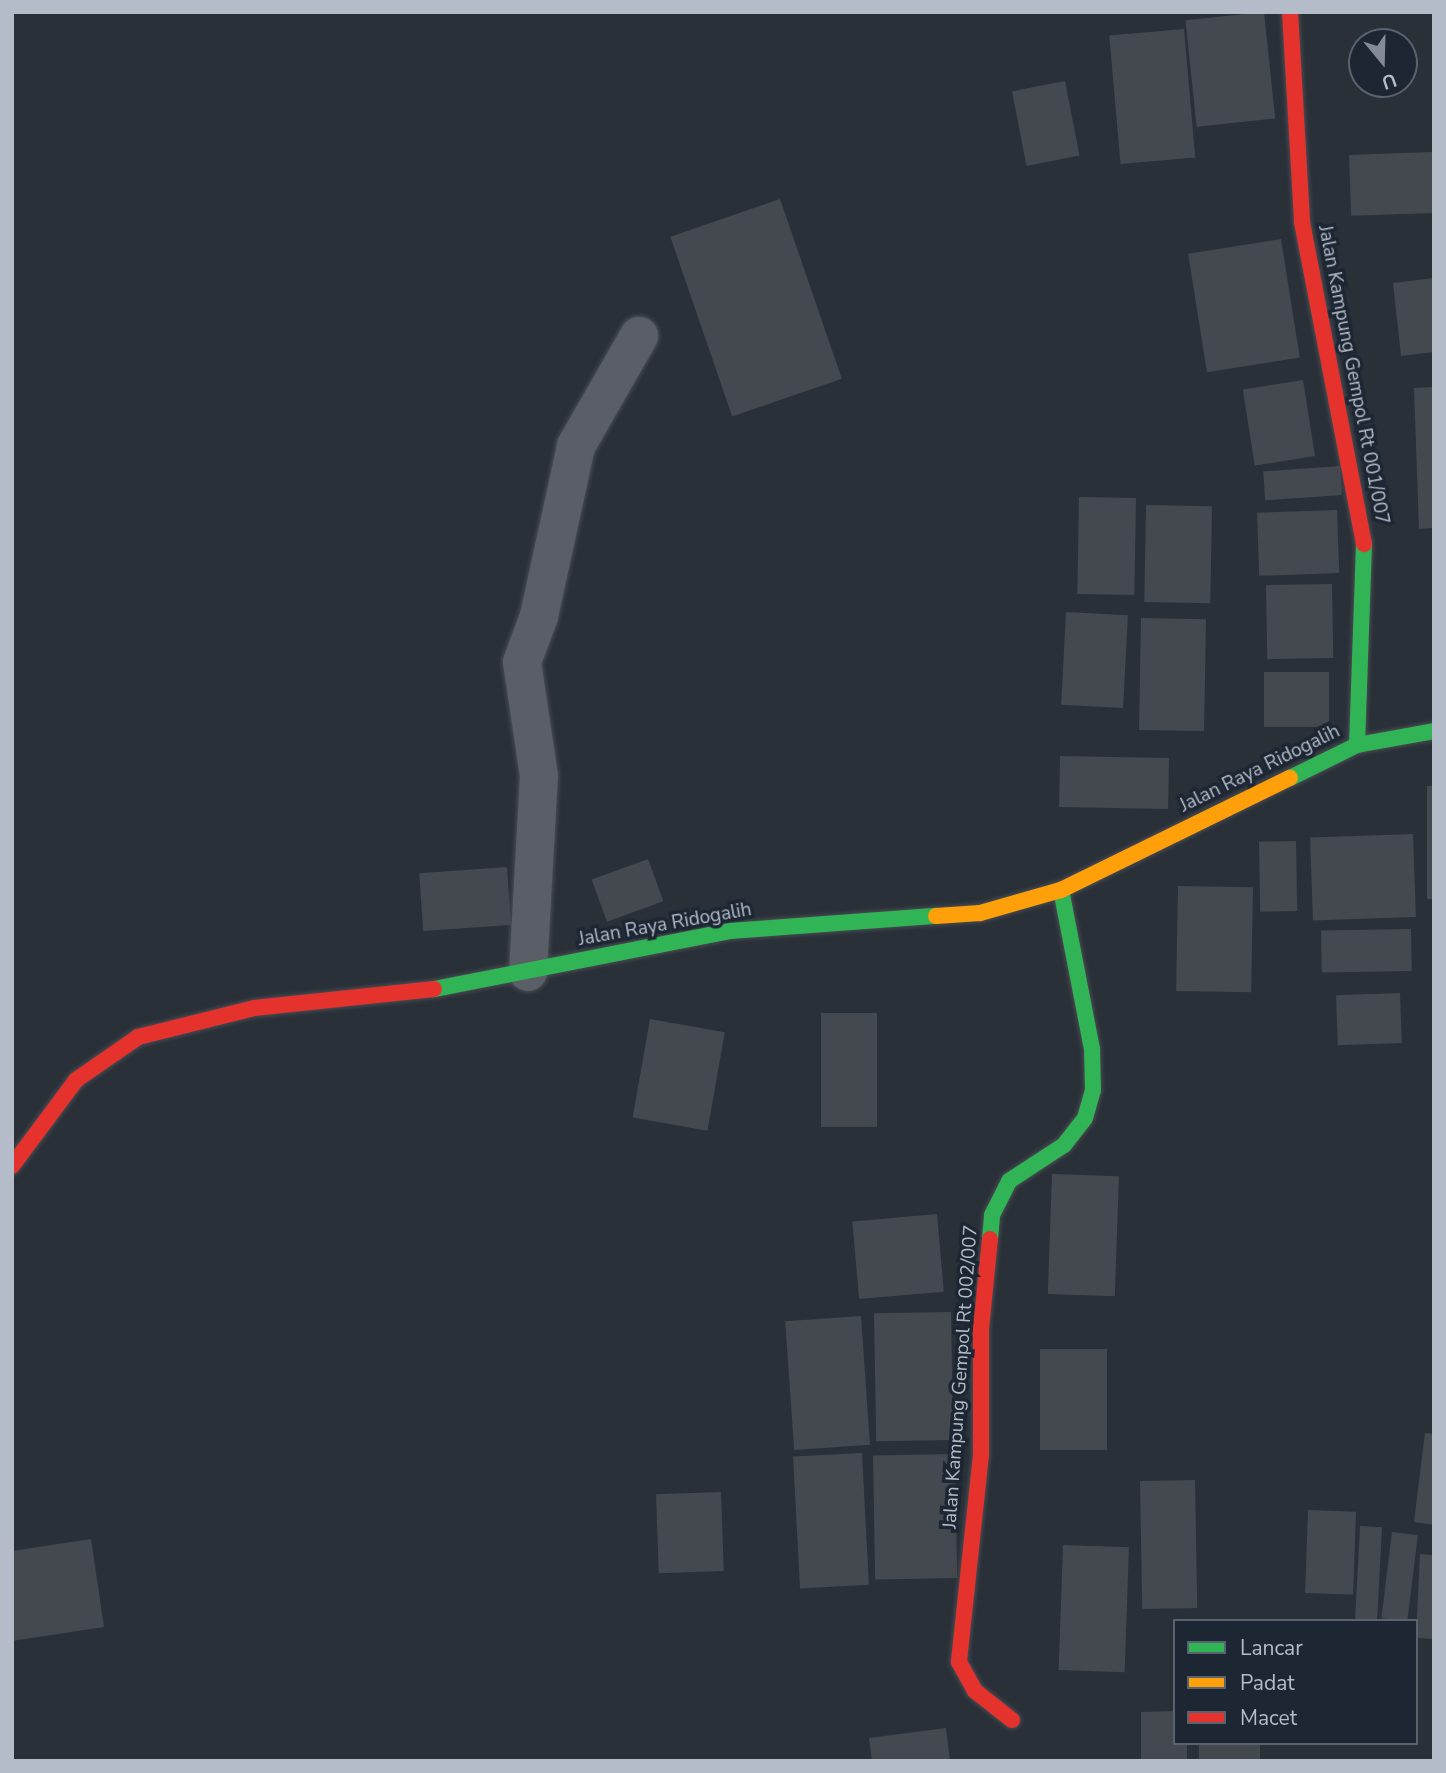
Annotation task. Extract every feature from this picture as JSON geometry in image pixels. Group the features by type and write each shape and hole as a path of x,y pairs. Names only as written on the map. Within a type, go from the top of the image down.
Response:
{"street":[{"name":"Jalan Kampung Gempol Rt 001/007","path":"1290,12 1302,222 1364,545 1357,745"},
{"path":"528,972 539,776 522,662 539,616 576,446 639,336"},
{"name":"Jalan Raya Ridogalih","path":"12,1166 76,1080 138,1037 254,1008 449,988 730,931 980,913 1061,890 1357,745 1434,731"},
{"name":"Jalan Kampung Gempol Rt 002/007","path":"1012,1720 975,1691 959,1662 981,1455 981,1329 992,1215 1009,1181 1064,1145 1085,1118 1093,1090 1092,1049 1061,890"}],"building":[{"path":"1264,12 1275,118 1197,127 1185,20"},
{"path":"1184,29 1195,158 1121,164 1109,36"},
{"path":"1065,81 1080,156 1026,166 1012,91"},
{"path":"1432,152 1434,213 1351,216 1349,155"},
{"path":"780,199 842,379 732,416 670,237"},
{"path":"1281,239 1300,358 1207,372 1188,254"},
{"path":"1434,278 1434,352 1401,356 1393,283"},
{"path":"1303,380 1315,456 1255,466 1243,390"},
{"path":"1434,387 1434,528 1419,529 1414,388"},
{"path":"1340,466 1342,495 1265,500 1263,471"},
{"path":"1079,497 1136,498 1134,595 1077,594"},
{"path":"1146,505 1212,506 1210,603 1144,602"},
{"path":"1337,510 1339,573 1259,576 1257,513"},
{"path":"1332,584 1333,658 1267,659 1266,585"},
{"path":"1066,612 1128,615 1123,708 1061,705"},
{"path":"1141,618 1206,619 1204,731 1139,730"},
{"path":"1264,672 1329,672 1329,727 1264,727"},
{"path":"1060,756 1169,758 1168,809 1059,807"},
{"path":"1427,786 1434,786 1434,899 1427,899"},
{"path":"1413,834 1416,917 1313,921 1310,838"},
{"path":"1296,841 1297,911 1260,912 1259,842"},
{"path":"648,859 663,901 607,922 592,880"},
{"path":"507,867 511,925 423,931 419,873"},
{"path":"1178,886 1253,887 1251,992 1176,991"},
{"path":"1411,929 1412,971 1322,973 1321,931"},
{"path":"1400,993 1402,1043 1338,1045 1336,995"},
{"path":"821,1013 877,1013 877,1127 821,1127"},
{"path":"650,1019 725,1032 707,1131 633,1117"},
{"path":"1052,1174 1119,1176 1115,1296 1048,1294"},
{"path":"937,1214 944,1292 859,1299 852,1221"},
{"path":"951,1312 953,1440 876,1441 874,1313"},
{"path":"861,1316 870,1445 794,1450 785,1321"},
{"path":"1040,1349 1107,1349 1107,1450 1040,1450"},
{"path":"1425,1433 1434,1434 1434,1525 1414,1522"},
{"path":"862,1453 869,1585 800,1588 793,1457"},
{"path":"955,1454 957,1578 875,1579 873,1455"},
{"path":"1195,1480 1197,1608 1142,1609 1140,1481"},
{"path":"721,1492 724,1571 659,1573 656,1494"},
{"path":"1308,1510 1356,1512 1353,1595 1305,1593"},
{"path":"1360,1526 1382,1527 1377,1619 1355,1619"},
{"path":"1392,1532 1418,1535 1408,1619 1381,1618"},
{"path":"91,1539 104,1627 12,1641 12,1551"},
{"path":"1063,1545 1129,1547 1125,1672 1059,1670"},
{"path":"1420,1554 1434,1555 1434,1639 1418,1638"},
{"path":"1173,1711 1173,1745 1187,1745 1187,1761 1141,1761 1141,1712"},
{"path":"946,1728 950,1761 872,1761 869,1738"},
{"path":"1199,1745 1260,1745 1260,1761 1199,1761"}],"traffic: fast":[{"path":"1357,745 1364,544"},
{"path":"1290,778 1357,745 1434,731"},
{"path":"990,1239 992,1215 1009,1181 1064,1145 1085,1118 1093,1090 1092,1049 1061,890"},
{"path":"434,989 730,931 936,916"}],"traffic: slow":[{"path":"936,916 980,913 1061,890 1290,778"}],"traffic: jam":[{"path":"1290,12 1302,222 1364,544"},
{"path":"12,1166 76,1080 138,1037 254,1008 434,989"},
{"path":"990,1239 981,1329 981,1455 959,1662 975,1691 1012,1720"}]}
